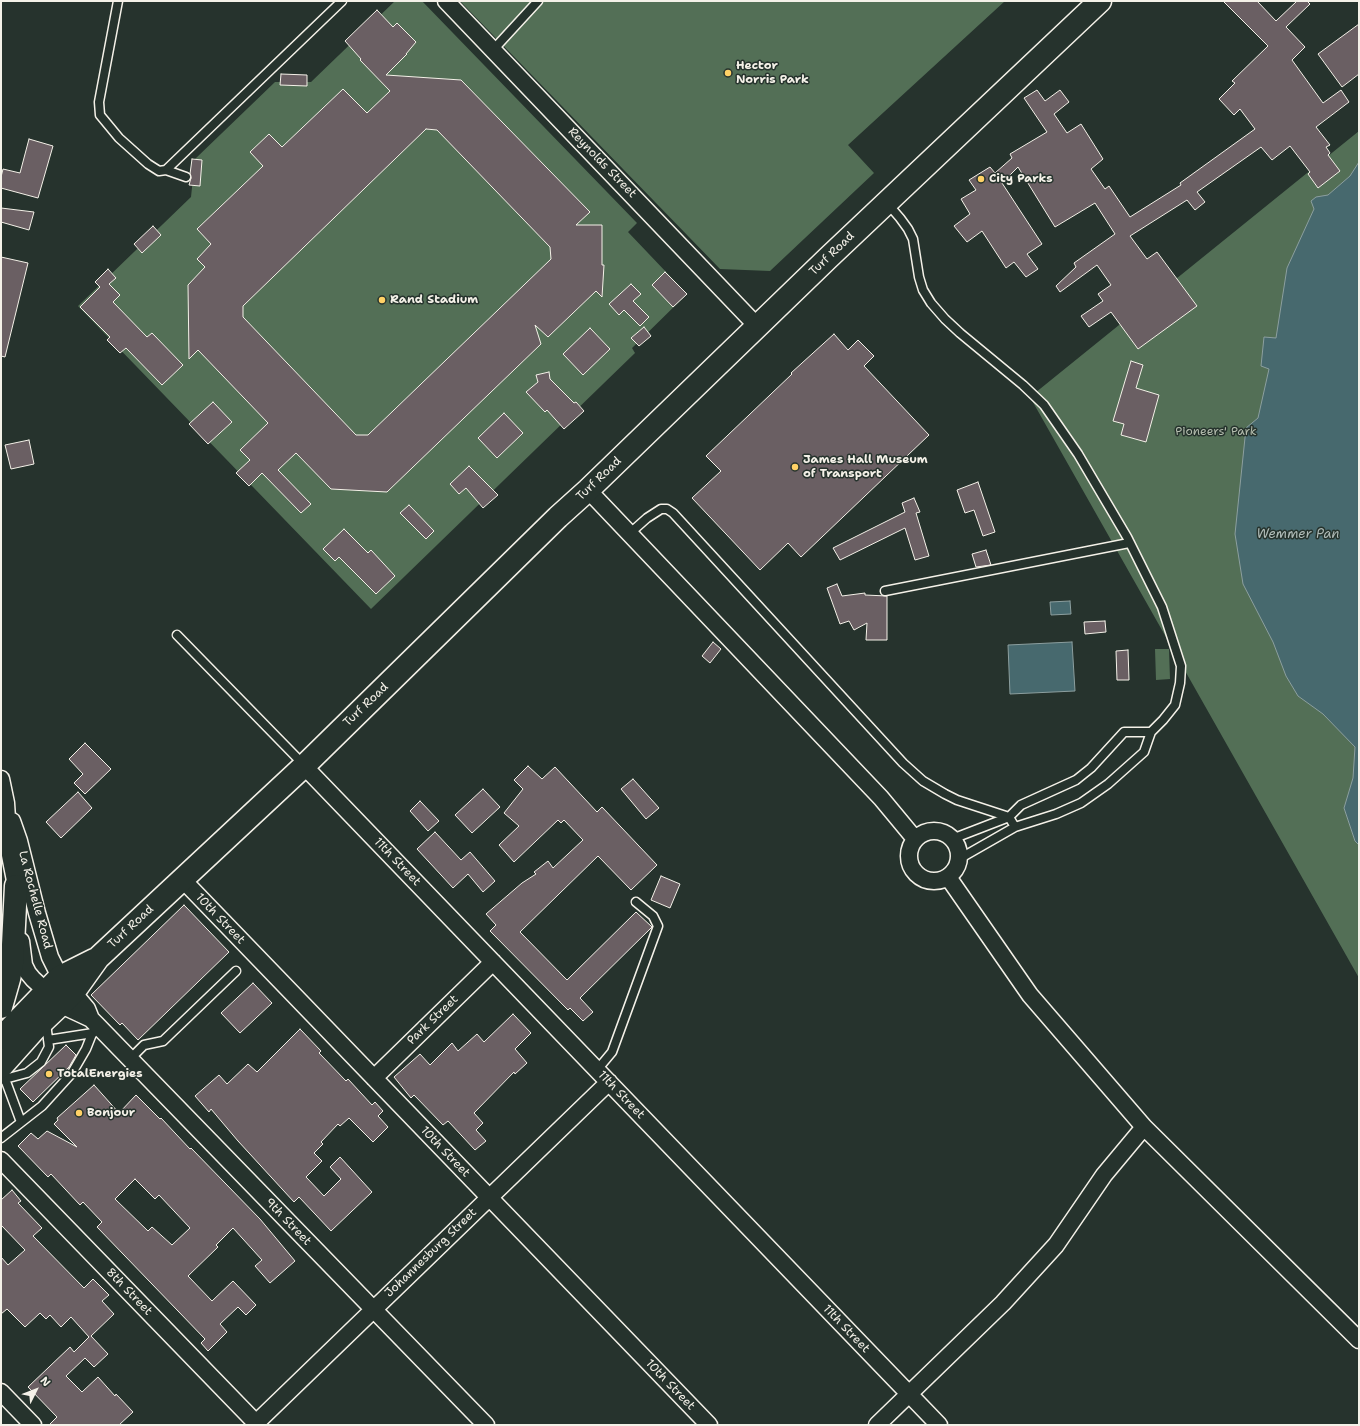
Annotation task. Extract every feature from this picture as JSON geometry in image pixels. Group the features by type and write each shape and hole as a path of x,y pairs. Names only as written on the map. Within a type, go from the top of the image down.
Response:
{"main road":[{"name":"Turf Road","path":"1,1038 57,997 304,766 552,523 886,203 1100,1"},
{"path":"1,1007 12,964 16,886"},
{"name":"Turf Road","path":"2,1075 21,1043 57,997"}],"street":[{"name":"Reynolds Street","path":"446,1 757,326"},
{"path":"588,490 864,781 915,839"},
{"name":"11th Street","path":"304,766 939,1425"},
{"name":"La Rochelle Road","path":"1,779 6,803 9,850 21,923 21,947 24,965 28,973 57,997"},
{"name":"La Rochelle Road","path":"6,803 20,841 50,957 57,997"},
{"path":"934,831 940,832 952,839 959,851 959,859 954,872 942,880 935,881 921,878 911,867 909,860 909,852 915,839 920,834 934,831"},
{"path":"948,877 1030,995 1144,1127 1359,1340"},
{"name":"10th Street","path":"182,879 709,1425"},
{"name":"Park Street","path":"374,1078 493,962"},
{"name":"9th Street","path":"57,997 87,1009 93,1026 130,1059 486,1425"},
{"name":"Johannesburg Street","path":"256,1424 609,1082"},
{"path":"877,1425 1003,1303 1056,1245 1104,1175 1144,1127"},
{"name":"8th Street","path":"1,1160 256,1424"},
{"path":"1,1392 32,1425"}],"lane":[{"path":"118,1 99,102 100,116 119,138 148,164 159,171 166,170 186,177"},
{"path":"166,170 342,1"},
{"path":"493,50 538,1"},
{"path":"886,203 900,218 913,239 921,284 931,302 945,319 960,333 1044,405 1078,454 1129,543 1162,607 1182,666 1180,683 1174,705 1163,720 1151,732 1144,752 1097,792 1070,808 1015,827 959,859"},
{"path":"629,534 647,518 661,509 673,513 903,763 923,781 945,794 957,800 1009,817 1015,827"},
{"path":"885,591 1129,543"},
{"path":"178,635 304,766"},
{"path":"952,839 1009,817 1021,805 1076,780 1091,768 1124,732 1151,732"},
{"path":"597,1070 612,1052 658,926 653,916 636,902"},
{"path":"130,1059 144,1046 163,1040 236,971"},
{"path":"21,1122 2,1075 27,1073 41,1062 49,1047 48,1040 57,997"},
{"path":"48,1040 93,1026"},
{"path":"1,1138 42,1106 72,1073 86,1049 93,1026"}],"green space":[{"name":"Rand Stadium","path":"395,1 422,1 637,223 628,232 687,294 632,348 635,353 371,609 78,306 191,197 195,159 275,82 311,82"},
{"name":"Hector Norris Park","path":"460,1 1005,1 848,145 874,173 770,271 720,269"},
{"name":"Pioneers' Park","path":"1359,131 1359,978 1030,397"},
{"path":"1155,649 1169,649 1170,679 1156,680"}],"water":[{"name":"Wemmer Pan","path":"1359,162 1359,845 1355,841 1344,808 1353,778 1355,747 1323,714 1298,696 1286,676 1273,642 1243,584 1235,534 1246,428 1258,418 1269,369 1261,366 1264,337 1276,338 1287,268 1314,209 1311,201 1316,197 1328,195 1350,176"},
{"path":"1070,601 1071,614 1051,615 1050,602"},
{"path":"1072,642 1075,691 1010,694 1008,645"}],"building":[{"path":"1223,1 1257,1 1276,21 1297,1 1307,1 1310,4 1286,27 1305,47 1292,60 1323,103 1341,90 1349,102 1316,127 1330,145 1326,147 1330,153 1328,155 1340,171 1318,188 1308,174 1310,172 1290,146 1272,160 1261,147 1197,192 1205,202 1195,210 1187,200 1130,236 1147,259 1157,252 1197,306 1138,349 1111,312 1089,327 1081,316 1103,301 1098,294 1111,285 1097,265 1060,292 1056,286 1076,267 1074,263 1115,234 1095,203 1055,227 1018,167 1002,183 1042,244 1027,254 1038,269 1026,277 1014,262 1006,268 982,231 967,242 954,226 970,214 961,199 976,190 969,180 990,167 995,173 1012,158 1010,154 1047,132 1024,98 1037,90 1045,101 1060,90 1069,102 1054,114 1067,133 1081,124 1103,159 1091,169 1105,189 1109,186 1130,217 1181,185 1180,183 1255,129 1240,109 1234,115 1219,99 1235,83 1232,81 1268,46"},
{"path":"377,10 393,27 397,23 416,42 407,54 386,75 461,80 590,212 576,225 602,225 602,265 604,265 602,297 596,291 548,337 535,325 541,344 387,492 331,489 296,453 278,470 311,504 301,513 262,473 249,486 236,473 250,460 240,450 268,423 198,350 189,359 188,285 205,267 197,259 211,244 197,229 263,166 250,152 269,134 282,147 343,89 367,113 390,91 360,60 361,59 345,41","holes":["426,129 437,130 550,247 551,259 368,435 356,435 243,317 243,306"]},
{"path":"1359,24 1359,74 1342,87 1318,54"},
{"path":"281,74 307,75 307,86 280,85"},
{"path":"29,139 53,146 38,198 1,188 3,169 20,173"},
{"path":"192,159 202,160 200,186 189,185"},
{"path":"1,208 34,212 29,230 1,222"},
{"path":"153,226 161,235 142,253 134,244"},
{"path":"1,257 28,263 5,357 1,356"},
{"path":"108,269 116,278 109,284 120,295 113,302 147,337 152,333 183,365 162,385 126,348 120,353 107,340 110,337 80,307 100,287 95,282"},
{"path":"665,272 687,294 673,307 652,285"},
{"path":"631,284 641,294 633,301 649,317 640,326 624,310 619,315 609,304"},
{"path":"644,327 651,336 639,346 631,338"},
{"path":"590,328 610,349 583,375 563,354"},
{"path":"834,334 848,350 858,340 874,356 864,366 929,435 801,557 788,543 760,570 692,498 721,471 706,456 792,374 791,373"},
{"path":"1131,361 1143,365 1136,388 1159,395 1146,442 1121,435 1124,424 1113,421"},
{"path":"549,372 550,379 584,411 564,429 547,410 545,412 526,392 538,382 536,375"},
{"path":"213,402 232,422 208,444 189,424"},
{"path":"504,413 523,433 497,458 478,438"},
{"path":"29,440 34,464 11,469 5,445"},
{"path":"469,466 498,495 483,508 466,488 459,494 450,484"},
{"path":"978,482 995,532 983,536 974,510 965,513 957,490"},
{"path":"914,498 920,512 916,513 929,556 915,560 905,528 840,560 833,548 905,512 902,503"},
{"path":"409,505 434,531 426,539 400,513"},
{"path":"344,529 368,553 371,550 395,576 376,594 339,557 335,561 323,549"},
{"path":"986,550 991,565 976,567 972,554"},
{"path":"837,584 842,596 865,593 865,595 887,596 887,640 866,640 867,623 854,630 849,621 840,624 827,588"},
{"path":"1105,621 1106,632 1085,634 1084,622"},
{"path":"713,642 721,649 710,663 702,656"},
{"path":"1128,650 1129,680 1117,680 1116,651"},
{"path":"85,743 111,769 85,794 74,783 83,774 69,759"},
{"path":"528,766 542,779 555,767 597,812 602,807 657,865 631,890 598,856 520,932 567,980 636,912 652,927 580,998 593,1012 583,1021 570,1008 568,1010 490,931 496,925 486,914 522,883 536,874 534,872 548,861 553,868 583,840 564,820 561,823 558,820 514,862 499,845 519,826 504,813 523,789 514,780"},
{"path":"633,779 659,808 646,819 621,789"},
{"path":"483,789 500,807 472,833 455,815"},
{"path":"78,792 92,808 61,838 46,822"},
{"path":"420,801 439,821 428,831 410,811"},
{"path":"435,832 461,860 470,852 495,881 483,892 468,874 453,888 417,849"},
{"path":"661,876 680,884 670,908 651,900"},
{"path":"184,905 229,952 138,1040 122,1023 120,1025 91,995"},
{"path":"253,983 272,1003 240,1033 221,1013"},
{"path":"513,1014 531,1033 515,1049 527,1063 515,1074 514,1072 474,1113 483,1123 476,1130 486,1141 475,1150 448,1121 443,1125 414,1095 411,1098 394,1077 420,1054 430,1065 452,1043 458,1051 477,1034 484,1042"},
{"path":"300,1029 321,1051 319,1053 346,1081 348,1079 372,1105 375,1102 383,1111 378,1116 388,1127 373,1142 349,1118 340,1126 338,1124 321,1142 323,1144 314,1153 322,1161 306,1177 324,1196 341,1179 330,1167 340,1157 372,1192 331,1231 299,1197 294,1202 211,1109 209,1112 195,1096 219,1075 227,1084 248,1064 257,1072"},
{"path":"66,1045 76,1055 69,1067 33,1102 20,1089"},
{"path":"94,1085 119,1113 136,1095 160,1119 161,1118 190,1149 191,1148 260,1219 295,1261 270,1283 255,1266 262,1260 233,1228 216,1245 218,1247 188,1276 212,1301 233,1281 256,1305 246,1315 238,1307 220,1324 227,1332 208,1351 201,1343 205,1339 97,1227 102,1222 83,1202 80,1205 51,1174 48,1177 18,1146 31,1133 38,1139 47,1131 77,1147 54,1124 58,1120 57,1118","holes":["135,1179 155,1199 159,1195 190,1228 172,1245 152,1227 148,1231 115,1199"]},
{"path":"12,1190 21,1201 18,1203 42,1228 33,1236 84,1288 93,1279 109,1295 102,1301 114,1314 91,1336 108,1354 94,1367 85,1358 66,1376 82,1392 98,1377 115,1396 116,1394 133,1412 119,1425 49,1425 57,1417 28,1387 70,1347 74,1352 89,1337 71,1317 61,1327 50,1315 46,1319 40,1313 25,1327 7,1309 1,1314 1,1257 8,1265 25,1250 1,1225 1,1200"}],"place":[{"name":"Hector Norris Park","path":"728,73"},
{"name":"City Parks","path":"981,179"},
{"name":"Rand Stadium","path":"382,300"},
{"name":"James Hall Museum of Transport","path":"795,467"},
{"name":"TotalEnergies","path":"49,1074"},
{"name":"Bonjour","path":"79,1113"}]}
